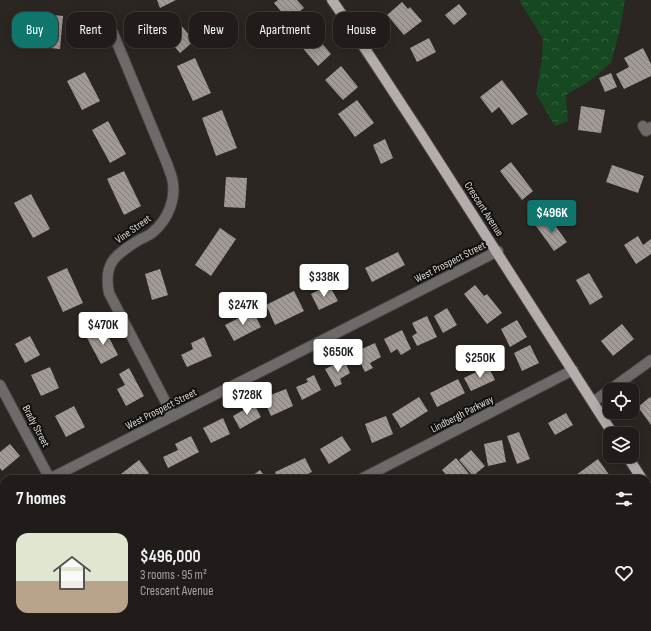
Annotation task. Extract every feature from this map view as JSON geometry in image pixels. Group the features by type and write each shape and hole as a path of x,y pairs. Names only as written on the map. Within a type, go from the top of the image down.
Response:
{"main road":[{"name":"Crescent Avenue","path":"332,0 355,32 498,252 609,427"},
{"path":"632,463 639,475"}],"street":[{"name":"Vine Street","path":"116,40 168,166 174,191 172,205 160,225 152,233 117,255 111,263 106,282 109,293 173,416"},
{"name":"West Prospect Street","path":"58,475 498,252"},
{"path":"593,402 651,360"},
{"name":"Lindbergh Parkway","path":"369,475 573,370"},
{"name":"Brady Street","path":"0,385 48,475"}],"green space":[{"path":"519,0 625,0 620,29 611,63 591,80 566,95 568,121 555,126 536,94 542,59 543,39"}],"building":[{"path":"157,0 176,0 160,8"},
{"path":"278,0 297,0 304,8 299,12 281,12 274,3"},
{"path":"402,2 408,9 410,7 422,21 404,35 390,19 390,12"},
{"path":"459,4 467,14 454,25 445,15"},
{"path":"58,16 63,16 60,49 50,48 58,48"},
{"path":"181,25 189,35 189,45 180,53 176,48 181,48"},
{"path":"429,38 436,52 417,62 410,48"},
{"path":"325,47 331,54 318,66 303,48"},
{"path":"643,48 651,64 651,76 624,89 616,74 629,67 624,58"},
{"path":"195,58 211,93 193,101 177,66"},
{"path":"341,66 358,87 343,100 325,80"},
{"path":"85,72 100,101 82,110 67,81"},
{"path":"611,73 617,87 605,92 599,78"},
{"path":"502,80 528,114 512,125 499,107 492,113 480,97"},
{"path":"357,100 374,123 355,137 338,114"},
{"path":"581,106 605,110 601,133 578,130"},
{"path":"222,110 237,148 216,156 202,118"},
{"path":"108,121 126,154 110,163 92,130"},
{"path":"385,139 393,158 381,164 373,145"},
{"path":"511,162 533,191 522,200 500,171"},
{"path":"612,165 644,176 638,193 606,182"},
{"path":"124,171 141,206 124,215 107,179"},
{"path":"226,177 247,178 245,208 224,207"},
{"path":"31,194 50,229 33,238 14,203"},
{"path":"549,217 567,242 554,251 536,226"},
{"path":"220,228 236,239 211,276 195,265"},
{"path":"638,236 643,245 651,239 651,254 636,264 624,245"},
{"path":"398,252 405,265 372,282 365,268"},
{"path":"67,268 83,303 63,312 47,277"},
{"path":"160,269 168,295 152,300 145,274"},
{"path":"589,273 603,297 590,305 576,280"},
{"path":"329,285 338,301 319,310 311,294"},
{"path":"475,285 484,296 487,294 502,313 487,324 464,294"},
{"path":"294,291 304,311 275,325 266,305"},
{"path":"447,308 457,325 443,333 434,316"},
{"path":"253,311 261,327 234,341 225,325"},
{"path":"427,316 437,337 417,346 412,336 417,333 412,323"},
{"path":"517,320 527,337 510,347 501,329"},
{"path":"622,324 634,339 613,356 601,341"},
{"path":"104,328 118,355 101,364 87,338"},
{"path":"402,330 411,349 401,355 397,349 391,353 384,339"},
{"path":"30,336 40,355 25,363 15,344"},
{"path":"204,337 212,356 187,367 181,355 193,349 191,343"},
{"path":"375,343 381,357 370,363 373,368 365,372 355,352"},
{"path":"530,345 539,363 522,371 514,353"},
{"path":"344,360 350,373 340,379 342,384 335,387 325,369"},
{"path":"488,366 495,380 471,391 464,378"},
{"path":"50,367 59,388 41,396 31,375"},
{"path":"129,368 144,396 126,406 117,389 125,385 119,374"},
{"path":"314,375 321,390 302,400 296,387 308,382 306,379"},
{"path":"458,379 465,393 437,407 430,393"},
{"path":"286,389 293,406 271,416 263,398"},
{"path":"419,397 428,411 401,428 392,414"},
{"path":"650,397 651,398 651,425 639,408 639,406"},
{"path":"254,404 261,417 240,429 233,416"},
{"path":"74,406 85,427 66,437 55,416"},
{"path":"566,413 573,425 555,435 548,423"},
{"path":"386,416 393,434 372,443 365,424"},
{"path":"223,418 230,434 211,443 203,428"},
{"path":"519,432 530,459 517,464 507,436"},
{"path":"191,436 199,452 168,468 163,457 178,450 175,444"},
{"path":"342,436 351,450 329,464 320,449"},
{"path":"502,440 506,462 488,466 484,444"},
{"path":"10,444 20,456 2,471 0,468 0,452"},
{"path":"471,450 485,466 472,475 459,460"},
{"path":"305,458 312,472 306,475 276,475 275,472"},
{"path":"456,458 470,475 446,475 442,470"},
{"path":"598,459 609,475 576,475"},
{"path":"139,460 149,473 146,475 121,474"},
{"path":"260,470 264,475 253,475"}]}
